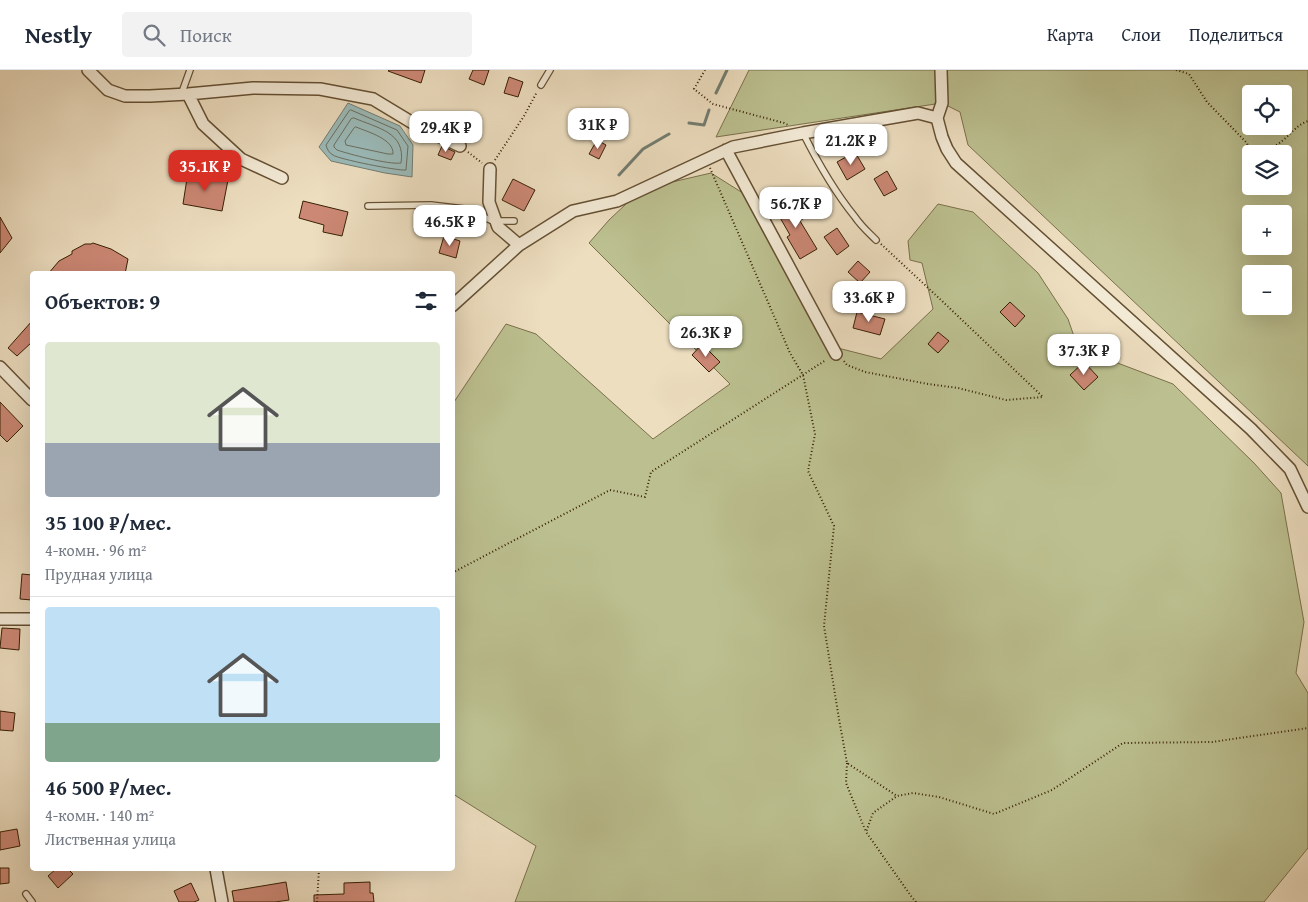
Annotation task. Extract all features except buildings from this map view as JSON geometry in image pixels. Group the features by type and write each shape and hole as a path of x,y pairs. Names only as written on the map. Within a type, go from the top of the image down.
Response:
{"street":[{"path":"88,70 108,90 125,96 185,94 253,88 320,89 373,99 421,128 460,146"},
{"path":"941,70 942,103 937,118 947,150 956,163 1251,429 1290,469 1308,507"},
{"path":"185,94 203,124 241,159 282,178"},
{"path":"455,303 519,245 573,211 617,201 733,147 918,113 937,118"},
{"path":"726,150 836,354"},
{"path":"490,169 489,202 496,221 498,226 519,245"},
{"path":"0,367 30,398"},
{"path":"0,618 30,619"},
{"path":"216,871 222,902"}],"lane":[{"path":"185,94 190,70"},
{"path":"541,85 550,70"},
{"path":"803,133 836,192 856,219 876,240"},
{"path":"368,206 431,205 464,210 496,221 514,221"},
{"path":"26,894 32,902"}],"path":[{"path":"705,70 694,89 713,104 784,122 803,133"},
{"path":"1176,70 1189,74 1207,102 1248,145"},
{"path":"460,146 490,169 524,116 541,85"},
{"path":"1274,145 1286,139 1302,123 1308,121"},
{"path":"707,159 790,353 803,375 815,434 808,471 834,526 824,626 847,763 846,783 866,832 916,902"},
{"path":"455,571 610,490 645,497 651,472 836,354 847,365 865,372 958,388 1006,400 1043,397 876,240"},
{"path":"866,832 873,813 897,796 913,793 939,797 994,814 1052,790 1123,743 1212,742 1308,728"},
{"path":"847,763 897,796"},
{"path":"318,902 319,871"}],"green space":[{"path":"749,70 1308,70 1308,466 968,145 960,112 942,103 716,137"},
{"path":"711,173 746,195 826,345 881,359 933,309 922,263 910,260 908,241 938,204 973,212 1038,273 1068,319 1078,348 1173,384 1254,463 1281,493 1304,622 1296,673 1308,693 1308,848 1264,902 515,902 536,846 455,795 455,400 506,324 536,334 653,439 730,384 589,243 609,220 642,189"}],"water":[{"path":"348,103 400,126 413,145 412,177 331,161 319,147"}],"waterway":[{"path":"716,93 727,70"},
{"path":"689,123 704,125 709,110"},
{"path":"619,175 643,149 669,134"}]}
